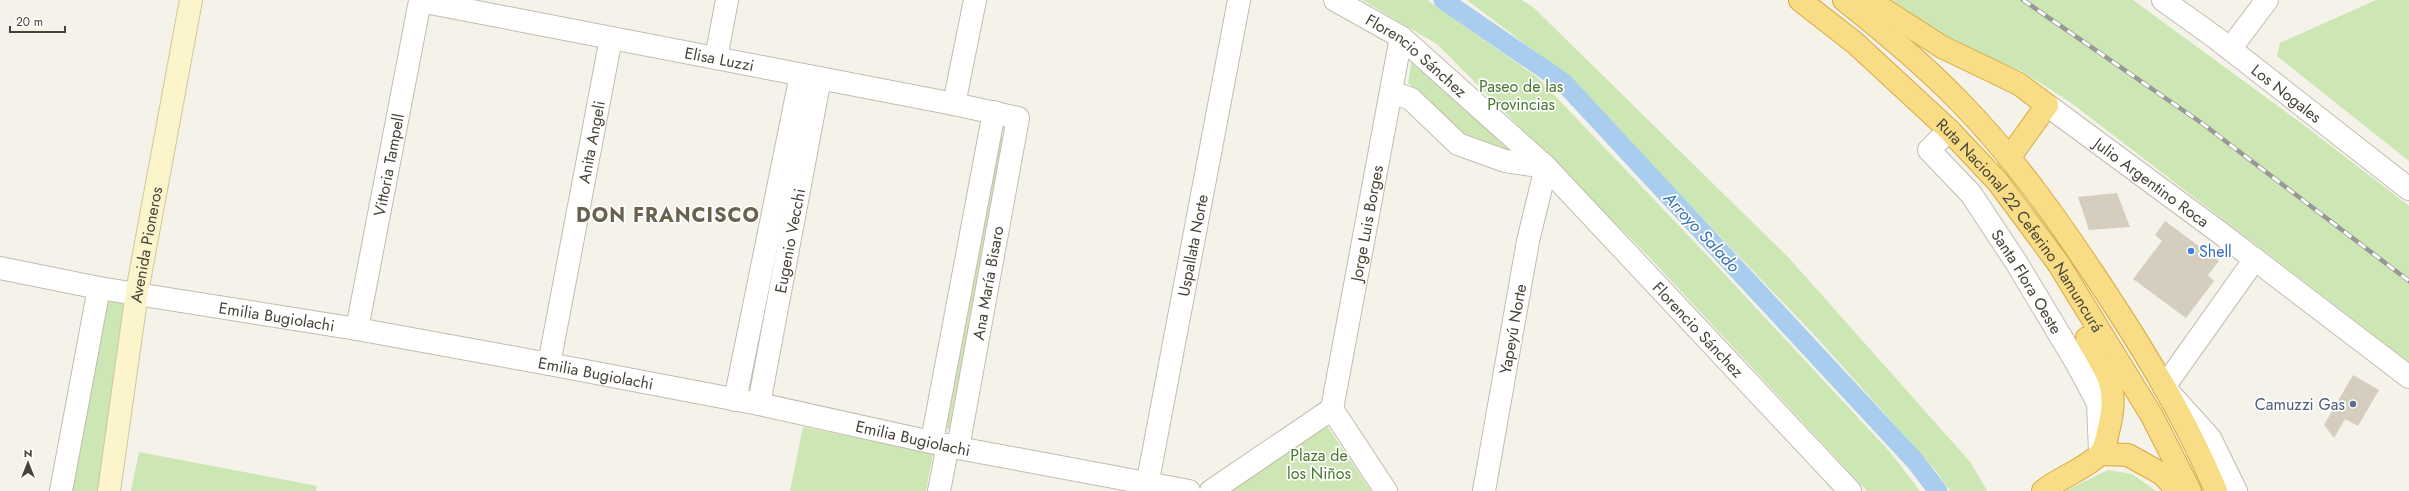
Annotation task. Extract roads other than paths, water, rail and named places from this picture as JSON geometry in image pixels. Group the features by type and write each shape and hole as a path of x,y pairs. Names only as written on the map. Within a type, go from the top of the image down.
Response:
{"highway":[{"name":"Ruta Nacional 22 Ceferino Namuncurá","path":"1800,0 1855,43 1949,130 1998,182 2058,263 2152,416 2190,491"},
{"name":"Ruta Nacional 22 Ceferino Namuncurá","path":"1844,0 1908,53 1959,102 2010,158 2065,231 2118,310 2164,387 2188,432 2216,491"},
{"path":"1869,0 1942,47 2019,84 2047,105 2010,158"},
{"path":"1998,182 2107,372 2114,391 2113,413 2100,454"},
{"path":"2044,491 2100,454 2128,456 2162,474 2178,491"}],"main road":[{"name":"Avenida Pioneros","path":"109,491 138,292 190,0"}],"street":[{"path":"716,58 726,0"},
{"path":"954,104 975,0"},
{"name":"Uspallata Norte","path":"1146,487 1239,0"},
{"name":"Florencio Sánchez","path":"1335,0 1401,37 1546,167 1850,491"},
{"name":"Los Nogales","path":"2163,0 2230,49 2409,189"},
{"path":"2230,49 2267,0"},
{"name":"Elisa Luzzi","path":"420,1 471,5 611,38 954,104 1018,118"},
{"name":"Vittoria Tampell","path":"357,329 420,1"},
{"name":"Jorge Luis Borges","path":"1332,409 1401,37"},
{"name":"Anita Angeli","path":"549,364 611,38"},
{"name":"Eugenio Vecchi","path":"735,400 811,76"},
{"name":"Eugenio Vecchi","path":"759,404 811,76"},
{"path":"1391,92 1412,100 1458,144 1505,161 1546,167"},
{"name":"Julio Argentino Roca","path":"2047,105 2255,259 2409,377"},
{"name":"Ana María Bisaro","path":"939,491 994,112"},
{"name":"Ana María Bisaro","path":"946,445 1018,118"},
{"name":"Santa Flora Oeste","path":"1949,130 1929,150 1971,194 2016,262 2076,362 2098,404 2100,454"},
{"name":"Yapeyú Norte","path":"1484,491 1528,241 1546,167"},
{"path":"2236,491 2210,438 2164,387 2255,259"},
{"name":"Emilia Bugiolachi","path":"0,268 99,288 138,292 357,329 549,364 759,404 1146,487 1189,491"},
{"path":"61,491 99,288"},
{"path":"1211,491 1332,409 1386,491"}],"waterway":[{"name":"Arroyo Salado","path":"1443,0 1563,82 1915,461 1938,491"},
{"name":"Arroyo Salado","path":"1448,3 1453,0"}],"railway":[{"path":"2023,0 2203,124 2409,281"}],"place":[{"name":"Shell","path":"2191,251"},
{"name":"Camuzzi Gas","path":"2353,404"}],"district":[{"name":"DON FRANCISCO","path":"668,215"}],"park label":[{"name":"Paseo de las Provincias","path":"1521,95"},
{"name":"Plaza de los Niños","path":"1319,464"}]}
